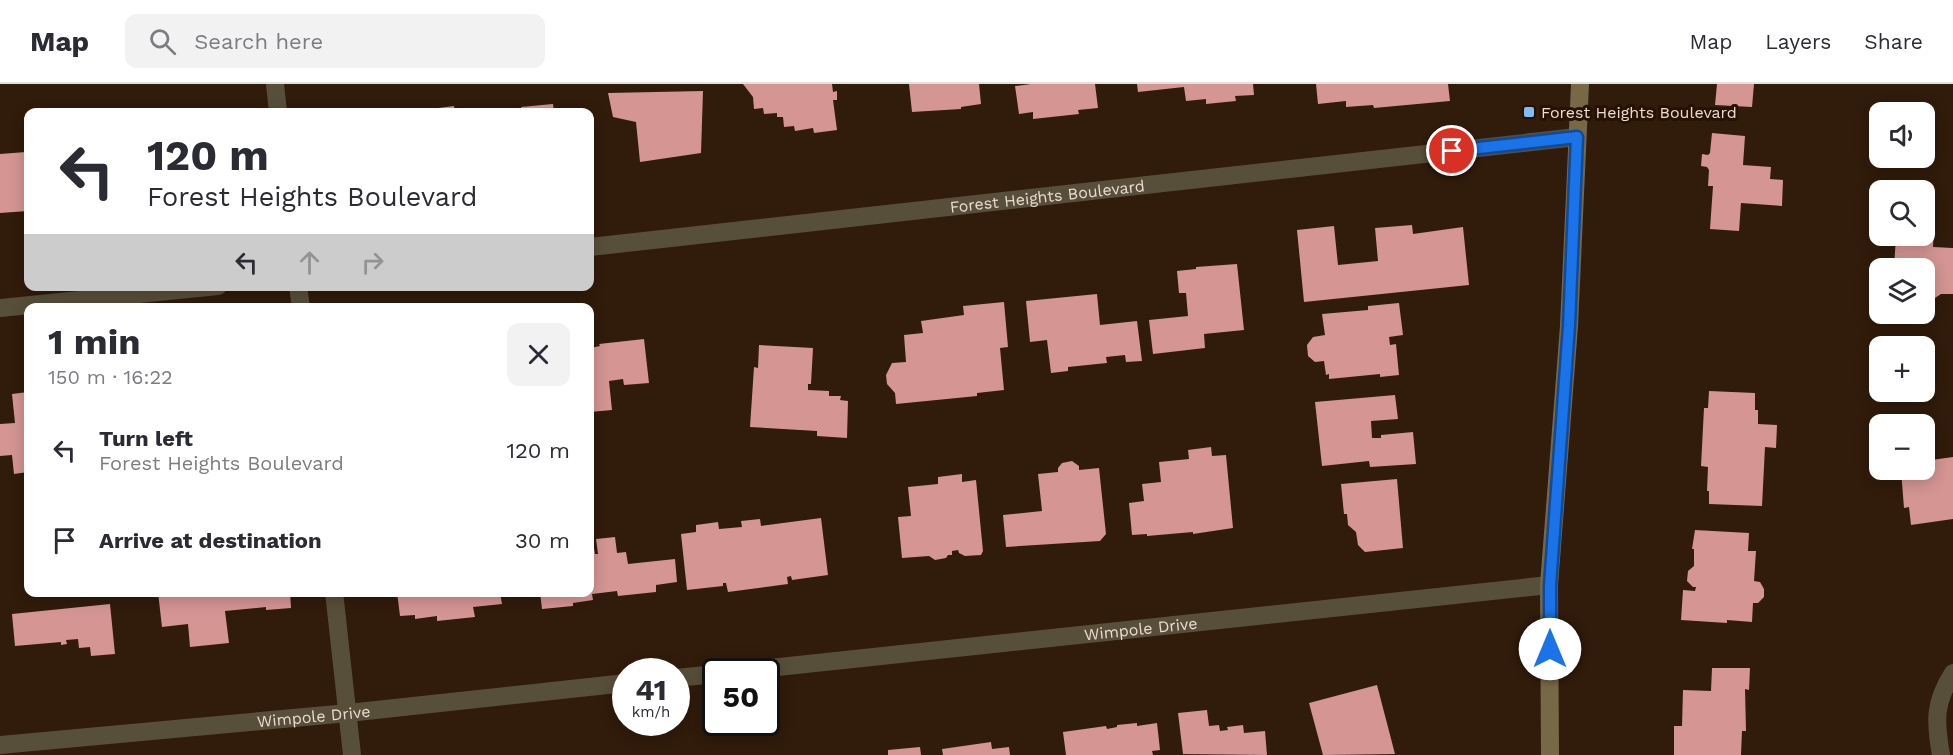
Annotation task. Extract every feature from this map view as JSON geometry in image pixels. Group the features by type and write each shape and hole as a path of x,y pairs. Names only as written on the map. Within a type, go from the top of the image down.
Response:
{"main road":[{"path":"1550,755 1550,585 1569,326 1580,84"}],"street":[{"path":"275,84 278,108"},
{"name":"Forest Heights Boulevard","path":"594,247 1577,137"},
{"path":"50,303 168,291"},
{"path":"0,308 24,306"},
{"name":"Wimpole Drive","path":"780,667 1550,585"},
{"path":"335,597 352,755"},
{"path":"1941,755 1935,724 1942,690 1953,673"},
{"name":"Wimpole Drive","path":"0,745 348,713 612,685"}],"building":[{"path":"743,84 832,84 833,92 837,91 837,100 833,100 837,130 814,133 813,128 795,131 794,126 784,127 783,117 777,117 777,113 764,114 763,108 754,109 753,97"},
{"path":"909,84 979,84 981,104 961,107 961,109 912,112"},
{"path":"1095,84 1098,108 1078,110 1079,114 1033,119 1033,112 1019,114 1015,86"},
{"path":"1137,84 1253,84 1254,95 1235,96 1236,101 1206,104 1206,99 1186,101 1184,87 1138,92"},
{"path":"1316,84 1448,84 1450,101 1374,108 1373,105 1346,107 1346,101 1318,104"},
{"path":"1717,84 1754,84 1752,107 1715,105"},
{"path":"703,91 701,153 640,162 636,122 613,117 608,93"},
{"path":"553,104 554,108 521,108"},
{"path":"1712,133 1745,136 1743,165 1771,167 1770,179 1783,180 1782,206 1741,203 1739,231 1710,229 1713,186 1708,186 1709,170 1701,166 1702,154 1710,153"},
{"path":"24,152 24,211 0,213 0,154"},
{"path":"1412,225 1413,234 1463,227 1469,285 1304,302 1297,230 1334,226 1338,265 1378,261 1375,228"},
{"path":"1895,246 1953,248 1953,294 1941,294 1935,298 1935,258 1895,258"},
{"path":"1237,264 1244,330 1204,334 1205,348 1153,354 1149,320 1188,316 1186,293 1179,293 1177,271"},
{"path":"1097,294 1100,325 1137,321 1142,361 1126,362 1125,355 1106,357 1107,363 1068,367 1068,371 1051,373 1047,340 1030,342 1026,301"},
{"path":"1004,302 1008,347 1000,348 1004,390 977,393 977,396 896,404 895,393 887,384 886,375 892,363 906,362 904,335 923,333 921,321 964,315 963,306"},
{"path":"1399,303 1403,335 1389,337 1390,345 1396,344 1399,375 1380,377 1380,374 1329,379 1329,374 1326,375 1324,361 1315,362 1308,356 1307,345 1313,337 1325,335 1322,314 1368,310 1368,306"},
{"path":"644,339 649,383 624,385 623,379 609,381 612,410 594,412 594,347 600,346 599,344"},
{"path":"759,345 813,348 811,384 808,384 808,390 829,391 829,396 841,396 840,400 848,401 847,438 817,436 817,431 750,427 754,367 758,368"},
{"path":"1709,391 1755,393 1758,424 1777,425 1776,448 1765,447 1762,506 1709,504 1708,467 1701,466 1704,408 1708,408"},
{"path":"24,392 24,473 14,474 12,455 0,456 0,424 15,423 12,394"},
{"path":"1395,395 1398,419 1371,421 1372,438 1413,432 1416,464 1370,467 1369,461 1322,466 1315,402"},
{"path":"1211,447 1212,456 1226,455 1233,528 1193,534 1193,532 1132,535 1129,503 1144,501 1142,484 1161,482 1159,462 1189,459 1188,450"},
{"path":"1953,457 1953,519 1911,525 1909,507 1904,508 1902,480 1935,480 1935,459"},
{"path":"1072,461 1079,466 1079,470 1099,468 1106,534 1100,541 1006,547 1003,515 1042,511 1038,474 1058,472 1062,463"},
{"path":"962,474 962,482 976,480 983,551 981,555 965,556 958,550 952,551 952,555 946,558 935,560 929,556 902,558 898,517 911,516 908,487 938,484 938,477"},
{"path":"1397,479 1403,548 1365,552 1358,545 1356,532 1348,525 1347,514 1344,514 1341,484"},
{"path":"821,518 828,575 792,580 791,576 787,577 788,584 728,592 726,583 723,583 723,586 687,590 681,534 696,532 696,525 718,522 719,529 742,527 741,521 760,519 761,526"},
{"path":"1695,530 1749,533 1748,551 1756,551 1754,581 1760,582 1764,589 1764,597 1758,603 1753,603 1752,622 1681,620 1683,590 1695,591 1696,587 1687,581 1688,571 1694,566 1694,549 1692,549"},
{"path":"615,537 617,553 626,552 628,564 675,559 677,582 656,585 656,592 618,596 617,591 594,594 594,548 595,554 598,554 596,539"},
{"path":"159,597 290,597 291,608 266,610 266,607 225,611 229,643 190,647 188,624 162,627"},
{"path":"398,597 501,597 502,604 473,607 475,617 437,621 437,616 415,619 415,615 400,616"},
{"path":"541,597 592,597 593,600 573,603 573,606 542,609"},
{"path":"110,604 115,654 91,656 90,647 79,648 78,639 66,640 67,644 61,645 61,642 15,646 12,614"},
{"path":"1712,668 1750,668 1749,690 1745,689 1746,731 1742,731 1741,755 1674,755 1674,726 1682,726 1683,690 1711,691"},
{"path":"1377,685 1395,754 1323,755 1309,703"},
{"path":"1207,710 1209,726 1219,725 1220,731 1228,730 1227,727 1243,725 1244,733 1265,731 1267,755 1183,754 1178,713"},
{"path":"1137,723 1137,726 1157,723 1160,750 1152,751 1153,755 1066,755 1063,732 1106,726 1107,729 1117,727 1117,725"},
{"path":"991,742 992,749 1009,747 1010,755 943,755 942,749"},
{"path":"920,747 921,755 888,755 888,750"}],"place":[{"name":"Forest Heights Boulevard","path":"1529,112"}],"route":[{"path":"1452,151 1577,137 1569,326 1550,585 1550,649"}]}
